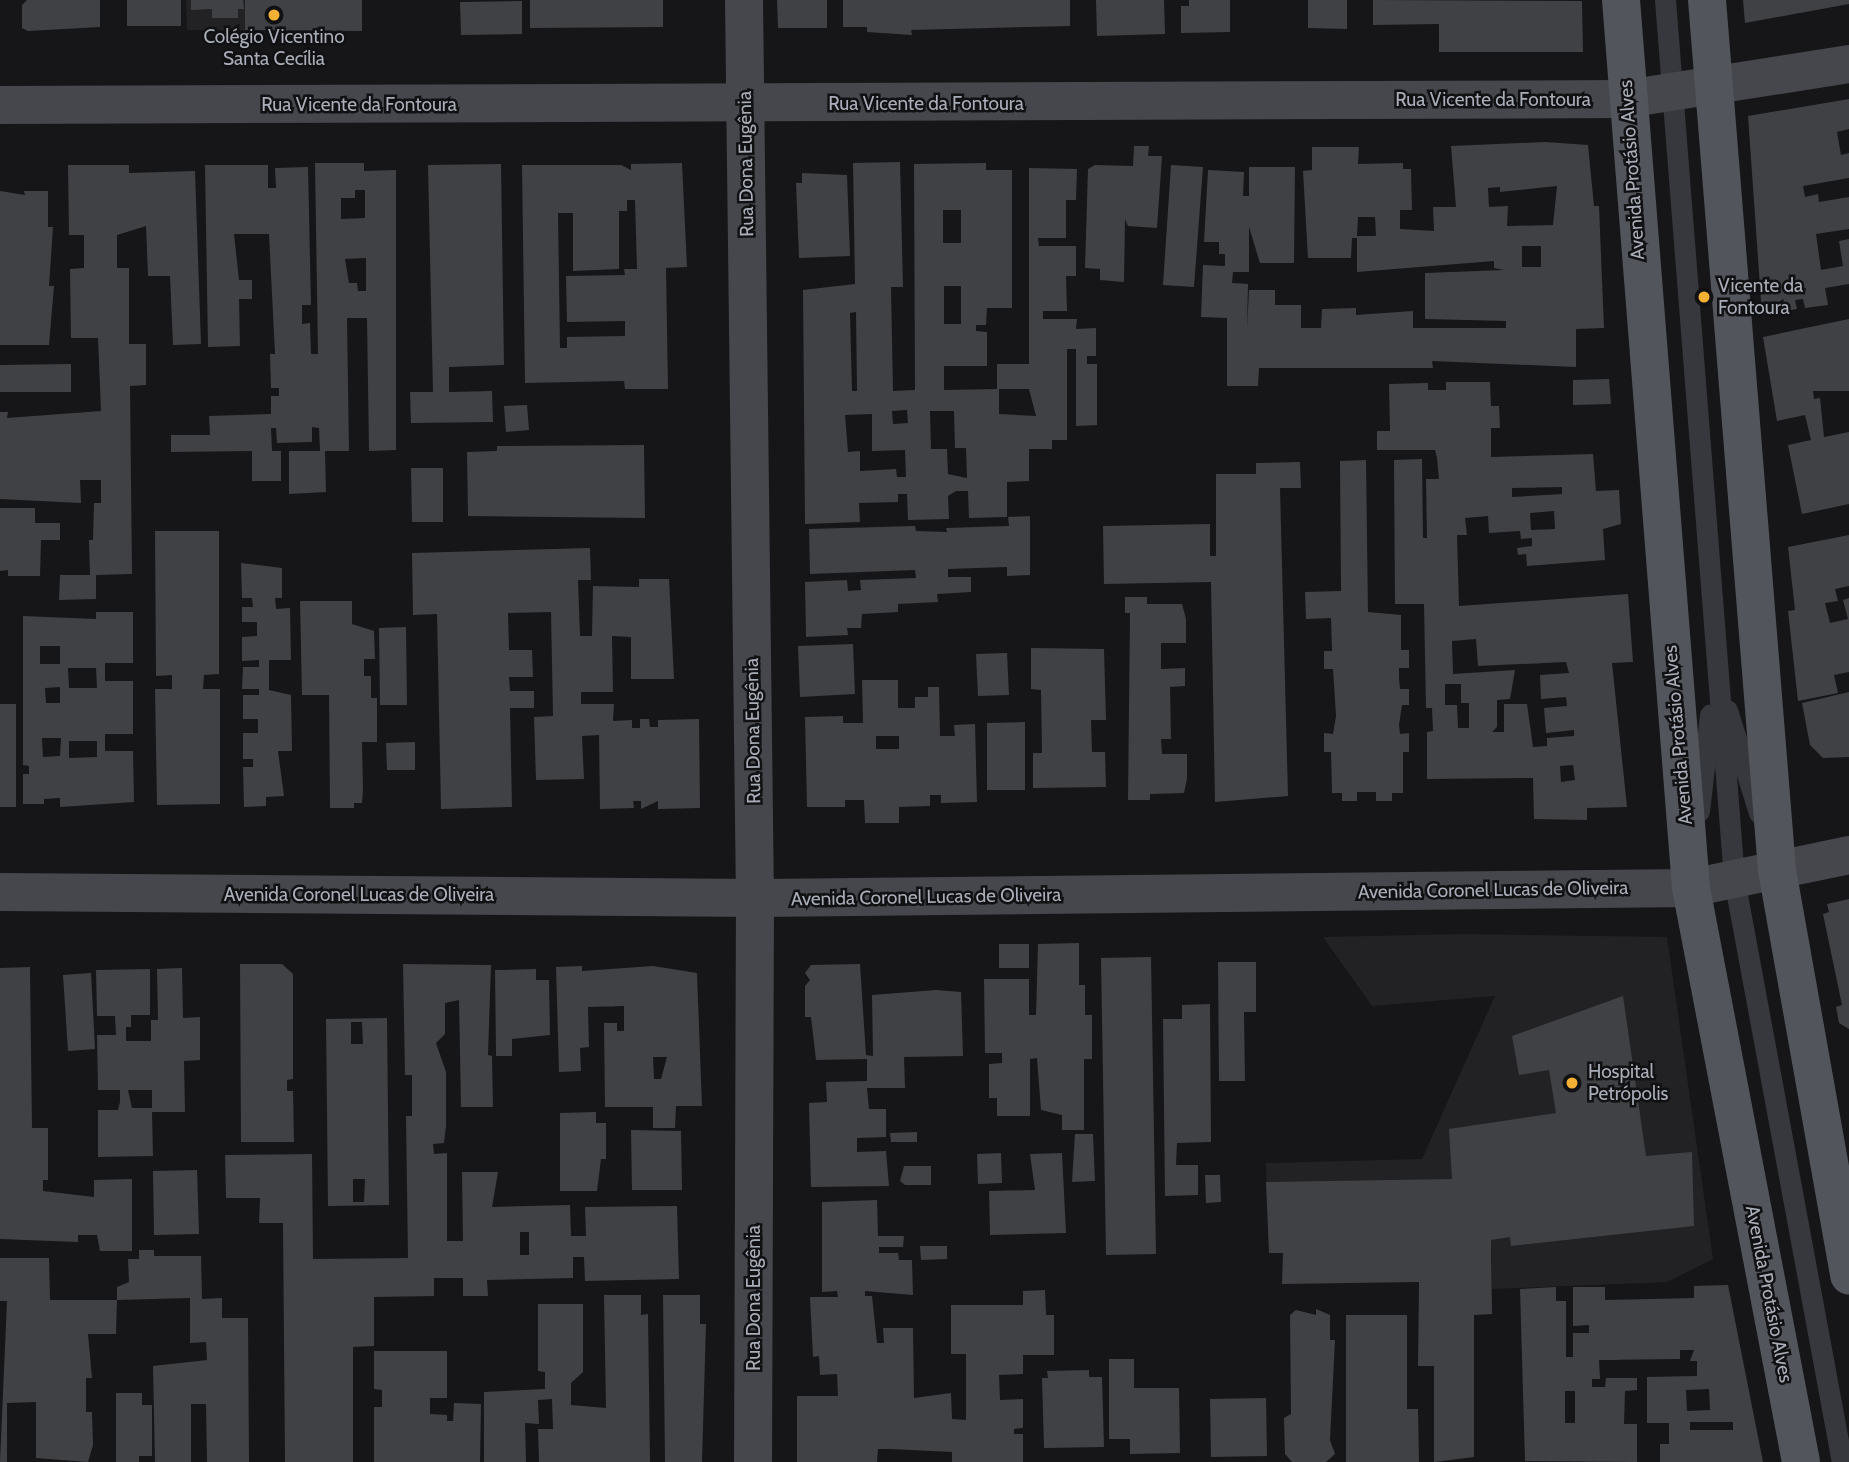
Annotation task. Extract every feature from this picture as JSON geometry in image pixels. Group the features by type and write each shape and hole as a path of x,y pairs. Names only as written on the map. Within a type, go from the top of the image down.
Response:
{"main road":[{"name":"Avenida Protásio Alves","path":"1621,0 1626,99 1691,888 1801,1462"},
{"path":"1707,0 1777,870 1849,1276"}],"street":[{"name":"Rua Dona Eugênia","path":"744,0 755,898 753,1462"},
{"name":"Rua Vicente da Fontoura","path":"0,105 746,106 1626,99 1713,88 1849,64"},
{"name":"Avenida Coronel Lucas de Oliveira","path":"0,892 755,898 1691,888 1849,855"}],"lane":[{"path":"1665,0 1715,671 1734,879 1842,1462"},
{"path":"1715,671 1777,870"},
{"path":"1691,888 1715,671"}],"shaded area":[{"name":"Colégio Vicentino Santa Cecília","path":"186,0 362,0 362,31 187,30"},
{"name":"Hospital Petrópolis","path":"1465,934 1667,937 1713,1259 1667,1282 1492,1289 1492,1250 1269,1253 1266,1163 1422,1159 1495,996 1372,1006 1323,937"}],"building":[{"path":"27,0 100,0 100,27 28,31 22,28 22,5"},
{"path":"127,0 181,0 181,26 127,26"},
{"path":"191,0 243,0 244,9 238,9 238,18 212,18 212,9 191,10"},
{"name":"Colégio Vicentino Santa Cecília","path":"245,0 362,0 362,31 245,30"},
{"path":"530,0 663,0 663,27 530,28"},
{"path":"777,0 827,0 827,28 778,28"},
{"path":"843,0 1070,0 1070,26 911,30 912,35 867,32 867,27 843,27"},
{"path":"1096,0 1164,0 1165,34 1097,36"},
{"path":"1189,0 1230,0 1230,32 1181,33 1181,6 1189,6"},
{"path":"1308,0 1347,0 1347,29 1308,28"},
{"path":"1373,0 1582,1 1583,52 1439,52 1439,24 1373,25"},
{"path":"1743,0 1849,0 1849,4 1745,23"},
{"path":"522,1 522,34 461,35 460,2"},
{"path":"1849,99 1849,129 1837,132 1841,155 1849,153 1849,178 1803,186 1805,197 1818,194 1819,202 1849,197 1849,229 1816,234 1821,270 1843,266 1839,241 1849,239 1849,284 1825,288 1828,305 1805,308 1803,299 1795,300 1797,309 1762,315 1748,116"},
{"path":"1545,142 1588,145 1594,206 1599,206 1604,328 1576,329 1576,367 1432,361 1433,368 1259,368 1258,386 1227,386 1227,318 1201,317 1203,265 1225,266 1225,254 1219,254 1219,242 1204,242 1208,170 1244,172 1243,196 1249,196 1249,167 1295,167 1294,263 1260,263 1249,227 1249,272 1233,272 1232,283 1248,284 1247,328 1249,290 1275,290 1275,305 1301,305 1301,328 1321,328 1322,309 1356,308 1356,315 1413,311 1413,328 1506,328 1506,321 1425,319 1425,273 1504,270 1494,268 1494,261 1357,272 1357,238 1352,238 1351,258 1308,258 1303,171 1312,170 1312,147 1359,147 1358,164 1403,163 1403,169 1411,169 1412,210 1400,210 1400,229 1434,231 1433,207 1456,207 1451,146","holes":["1557,186 1553,225 1507,226 1508,206 1489,207 1488,188 1500,187 1500,192","1358,217 1375,217 1376,236 1357,236","1522,246 1541,246 1541,267 1522,267"]},
{"path":"1134,146 1149,146 1148,156 1162,156 1157,228 1128,226 1125,219 1124,282 1100,280 1100,269 1085,268 1088,169 1095,165 1133,166"},
{"path":"900,162 903,287 891,287 893,391 915,390 914,164 986,163 986,170 1012,170 1012,308 987,308 986,325 976,325 976,331 987,332 987,366 944,366 944,390 997,389 997,364 1029,364 1029,168 1077,169 1076,200 1066,200 1066,238 1038,238 1039,246 1076,246 1076,276 1066,276 1067,311 1043,311 1043,319 1077,319 1076,329 1096,328 1096,356 1087,356 1087,364 1097,364 1097,425 1076,426 1076,349 1067,349 1067,440 1052,440 1052,449 1029,449 1029,481 1007,482 1007,517 969,518 968,491 956,491 948,496 949,519 908,520 907,494 898,494 898,502 859,503 860,522 805,524 803,290 855,284 853,163","holes":["943,210 961,210 961,243 943,243","944,286 961,286 961,324 944,324","856,312 857,391 852,391 850,313","999,389 1029,389 1036,416 999,414","907,410 908,423 893,424 892,411","930,411 954,411 955,448 966,448 967,478 948,474 947,449 931,449","872,414 872,451 905,450 906,477 897,477 896,469 860,471 860,451 848,452 845,415"]},
{"path":"315,163 364,163 364,171 396,170 396,450 369,451 367,318 347,318 349,451 325,451 326,492 289,494 289,451 320,451 319,428 312,427 312,442 277,443 276,428 271,428 272,451 281,451 281,481 252,481 252,451 171,452 171,435 210,435 209,416 271,414 271,396 279,396 279,388 271,388 270,354 275,354 269,234 234,234 239,280 252,280 252,299 239,299 240,346 208,347 205,165 268,165 268,188 276,188 275,168 308,167 311,305 302,305 302,324 310,323 311,354 318,354","holes":["355,190 365,190 365,218 341,219 341,198 355,198","366,258 366,291 358,291 357,283 349,283 345,259"]},
{"path":"682,163 687,267 666,268 668,389 625,389 624,381 525,383 522,165 621,165 631,170 631,164","holes":["627,200 635,200 637,269 624,269 625,275 566,276 567,322 625,321 625,336 567,337 567,348 560,348 558,213 573,213 573,271 619,269 619,211 627,211"]},
{"path":"501,164 504,365 449,367 449,392 492,391 493,422 411,423 410,392 433,392 428,165"},
{"path":"68,165 129,165 129,173 195,171 201,344 173,345 170,276 148,276 146,226 117,235 117,268 129,268 129,344 146,344 146,385 130,386 132,574 96,575 96,599 59,600 60,575 90,575 89,540 93,540 94,503 101,503 101,480 80,480 81,503 0,499 0,412 8,412 7,418 101,411 98,338 71,338 70,269 84,268 84,235 69,235"},
{"path":"1171,165 1203,167 1194,287 1163,285"},
{"path":"802,173 847,175 850,256 799,258 796,183 802,183"},
{"path":"0,191 25,195 24,191 48,191 48,227 53,227 49,286 54,286 49,345 0,345"},
{"path":"1849,319 1849,391 1813,391 1814,399 1820,398 1824,437 1849,432 1849,504 1802,514 1788,445 1811,440 1805,415 1777,421 1763,337"},
{"path":"71,364 71,392 0,392 0,365"},
{"path":"1609,379 1611,404 1573,405 1573,380"},
{"path":"1446,382 1490,382 1491,406 1499,406 1500,428 1491,428 1491,457 1593,454 1596,491 1619,490 1621,524 1603,529 1605,560 1527,566 1526,554 1518,555 1517,548 1532,546 1532,538 1521,539 1520,531 1489,533 1488,516 1465,518 1467,535 1457,535 1459,606 1628,594 1633,662 1612,663 1627,807 1587,808 1587,820 1534,819 1533,778 1427,779 1427,732 1433,731 1432,708 1426,708 1424,604 1395,604 1394,460 1422,459 1423,538 1427,538 1426,479 1439,479 1437,458 1435,450 1377,450 1377,431 1390,431 1389,384 1428,383 1428,390 1446,390","holes":["1562,487 1562,494 1512,497 1512,488","1554,511 1555,529 1531,530 1530,513","1476,639 1478,666 1566,662 1569,673 1540,675 1541,699 1566,697 1567,706 1544,708 1546,733 1574,730 1574,736 1547,738 1547,746 1533,747 1527,704 1504,704 1504,732 1492,732 1497,727 1497,700 1510,699 1515,670 1453,674 1452,641","1445,684 1461,684 1461,703 1469,703 1469,728 1458,728 1457,705 1445,705","1573,765 1575,780 1561,782 1560,766"]},
{"path":"527,405 529,430 506,432 504,406"},
{"path":"644,445 645,518 468,516 467,452 497,451 497,446"},
{"path":"1366,460 1368,612 1401,615 1401,650 1409,650 1409,668 1399,668 1400,689 1409,689 1409,705 1402,705 1399,725 1400,734 1409,733 1409,752 1403,752 1403,793 1392,793 1392,801 1376,801 1376,792 1357,792 1357,801 1342,801 1342,793 1332,793 1331,752 1324,752 1324,733 1333,734 1336,716 1333,669 1324,669 1324,651 1332,651 1331,618 1306,619 1305,592 1341,591 1340,461"},
{"path":"1300,462 1301,488 1280,488 1288,796 1215,802 1211,582 1104,584 1103,526 1210,524 1210,556 1216,556 1216,474 1256,474 1256,463"},
{"path":"411,468 443,468 443,522 412,522"},
{"path":"0,508 35,508 35,523 60,523 60,540 41,540 40,576 8,576 8,570 0,571"},
{"path":"1030,516 1030,575 1007,576 1007,567 948,569 948,577 971,577 971,592 937,594 938,602 898,604 898,612 862,614 861,628 847,628 848,635 806,637 805,582 847,580 848,591 861,590 860,580 916,578 915,570 810,574 809,529 915,526 916,531 947,532 946,528 1009,526 1008,517"},
{"path":"155,531 219,531 219,674 204,675 203,689 220,689 220,804 157,805 155,689 172,689 172,675 156,676"},
{"path":"1849,535 1849,586 1835,589 1838,601 1825,603 1830,623 1848,619 1843,600 1849,598 1849,672 1834,675 1838,693 1798,701 1788,611 1795,610 1788,547"},
{"path":"590,548 591,580 578,580 580,636 592,636 593,586 639,587 639,579 669,579 674,679 631,679 631,637 612,636 613,692 581,692 581,704 614,704 613,721 632,720 632,728 640,728 640,719 649,719 650,727 658,727 658,720 699,719 700,808 658,809 658,801 641,809 641,801 633,801 634,808 600,809 599,735 582,736 584,779 536,780 534,717 553,716 551,612 508,613 509,650 532,650 533,677 509,677 510,691 534,691 534,708 510,708 512,807 441,809 437,614 413,615 412,553"},
{"path":"241,563 282,568 282,598 275,598 276,609 290,608 291,660 269,660 269,690 291,695 292,751 278,751 284,796 266,797 266,806 244,807 243,767 253,767 253,759 243,759 243,733 258,733 258,719 243,719 243,695 259,695 259,689 242,689 243,667 259,667 259,660 242,661 242,637 257,636 257,622 242,622 242,607 253,607 252,598 242,598"},
{"path":"1125,597 1147,597 1147,604 1182,604 1186,619 1186,643 1161,643 1161,669 1185,668 1185,686 1170,687 1171,739 1161,739 1162,754 1187,754 1184,793 1150,794 1150,800 1128,800 1130,613 1125,613"},
{"path":"300,601 352,601 352,624 374,631 375,659 364,659 364,676 371,676 371,698 377,698 377,742 362,742 362,803 354,803 354,808 330,808 329,695 302,695"},
{"path":"96,612 133,612 133,663 105,663 105,681 133,681 133,734 105,734 105,751 133,751 134,802 60,807 60,798 44,799 44,804 23,804 23,774 29,774 29,766 23,765 23,616 96,619","holes":["40,646 60,646 60,664 40,664","68,668 96,668 97,688 69,688","60,687 60,703 46,703 45,688","42,738 61,738 60,756 43,757","69,741 97,741 97,757 69,758"]},
{"path":"406,627 407,705 380,705 379,628"},
{"path":"853,644 855,694 800,697 798,646"},
{"path":"1031,648 1104,649 1106,720 1091,720 1092,752 1105,752 1106,787 1033,788 1033,753 1042,753 1041,690 1031,689"},
{"path":"1007,653 1009,695 978,696 976,654"},
{"path":"862,680 898,680 898,708 915,708 915,697 928,697 928,687 939,687 940,736 955,736 954,725 975,724 977,802 941,803 941,795 930,795 930,806 899,807 899,823 865,823 864,800 845,800 845,807 807,807 805,717 843,716 843,723 863,723","holes":["876,736 899,736 899,749 876,749"]},
{"path":"1849,692 1849,757 1823,758 1810,745 1802,703"},
{"path":"0,704 16,704 16,807 0,807"},
{"path":"1025,722 1025,790 987,790 987,723"},
{"path":"415,742 415,770 387,770 386,743"},
{"path":"1849,899 1849,1029 1839,1023 1836,1007 1842,1005 1823,914 1829,912 1827,904"},
{"path":"1079,943 1079,985 1085,985 1085,1015 1092,1015 1092,1059 1084,1059 1084,1130 1062,1130 1062,1115 1041,1110 1037,1058 1030,1059 1030,1116 997,1116 997,1098 989,1098 989,1064 1002,1063 1002,1053 985,1053 984,979 1029,979 1029,1015 1036,1015 1038,944"},
{"path":"999,944 1029,944 1029,968 999,968"},
{"path":"1151,957 1156,1254 1106,1255 1101,958"},
{"path":"1218,962 1256,962 1256,1012 1244,1012 1245,1081 1219,1081"},
{"path":"240,964 282,964 293,974 293,1079 287,1080 287,1091 293,1091 294,1142 241,1142"},
{"path":"403,964 491,965 488,1055 492,1056 493,1107 461,1107 459,1000 445,1003 445,1034 436,1043 446,1072 446,1126 444,1143 433,1144 434,1154 447,1153 447,1241 463,1241 462,1172 498,1172 492,1207 570,1205 571,1236 586,1236 585,1207 677,1206 679,1279 585,1281 584,1257 573,1257 573,1278 487,1280 488,1296 463,1296 463,1278 434,1278 434,1296 374,1297 374,1346 353,1347 353,1462 285,1462 283,1223 259,1223 260,1198 226,1198 225,1155 312,1154 313,1259 408,1258 406,1116 412,1116 412,1075 405,1075","holes":["520,1232 529,1232 529,1255 520,1255"]},
{"path":"860,964 866,1055 873,1056 872,995 936,990 961,992 963,1056 904,1057 905,1088 867,1088 869,1109 886,1109 886,1137 857,1138 857,1152 886,1151 889,1186 811,1187 809,1103 827,1102 826,1082 867,1081 867,1059 816,1060 811,1017 805,1017 805,986 810,980 805,973 811,965"},
{"path":"582,966 582,971 653,966 697,973 702,1106 676,1106 675,1128 653,1128 653,1107 605,1107 604,1023 617,1023 617,1031 624,1031 624,1006 588,1007 589,1047 580,1048 581,1071 559,1072 556,967","holes":["653,1057 667,1057 661,1079 654,1079"]},
{"path":"30,967 32,1128 48,1128 48,1180 43,1180 43,1191 94,1197 94,1180 132,1179 132,1251 100,1251 97,1235 78,1235 78,1242 0,1239 0,968"},
{"path":"182,968 183,1018 200,1017 200,1060 184,1061 185,1112 152,1112 153,1156 98,1157 98,1110 118,1110 120,1090 98,1090 97,1035 116,1035 115,1016 97,1016 96,970 150,969 150,1015 131,1015 131,1027 126,1027 126,1041 151,1041 151,1020 158,1020 157,969","holes":["128,1090 152,1090 152,1108 132,1108"]},
{"path":"536,969 536,980 549,980 550,1035 512,1039 512,1056 496,1056 495,970"},
{"path":"91,973 95,1049 68,1051 63,975"},
{"path":"1623,996 1646,1156 1692,1152 1694,1226 1511,1246 1510,1237 1491,1240 1492,1314 1474,1315 1474,1457 1434,1462 1434,1366 1418,1366 1419,1282 1282,1284 1283,1253 1269,1253 1266,1182 1452,1179 1449,1129 1556,1113 1549,1070 1519,1075 1512,1036"},
{"path":"1210,1004 1211,1142 1177,1143 1176,1165 1198,1165 1198,1195 1165,1196 1163,1019 1182,1019 1182,1005"},
{"path":"387,1018 389,1205 328,1206 326,1019","holes":["351,1022 362,1022 363,1044 351,1044","353,1179 365,1179 364,1202 353,1202"]},
{"path":"596,1112 596,1123 606,1123 606,1159 601,1159 597,1191 560,1191 560,1113"},
{"path":"631,1130 681,1131 682,1190 632,1190"},
{"path":"917,1132 917,1142 891,1142 890,1133"},
{"path":"1075,1134 1093,1134 1095,1181 1072,1182"},
{"path":"1001,1153 1002,1183 978,1184 977,1154"},
{"path":"1062,1153 1066,1233 990,1235 989,1191 1035,1190 1030,1154"},
{"path":"904,1166 931,1166 931,1185 905,1185 900,1181"},
{"path":"197,1170 199,1234 154,1235 153,1171"},
{"path":"1205,1175 1220,1175 1221,1202 1206,1203"},
{"path":"877,1200 878,1236 904,1236 903,1247 879,1247 879,1253 898,1253 899,1260 912,1260 913,1295 865,1291 865,1296 872,1296 877,1343 884,1343 883,1328 913,1328 914,1398 951,1393 952,1419 966,1420 966,1354 951,1354 951,1305 1023,1305 1023,1291 1045,1290 1046,1315 1054,1315 1054,1355 1023,1355 1023,1374 999,1375 1000,1400 1023,1399 1023,1428 1014,1429 1014,1434 1023,1434 1023,1462 952,1462 952,1452 878,1449 877,1462 797,1462 797,1396 838,1396 837,1374 820,1375 819,1356 813,1357 810,1297 838,1297 837,1291 822,1292 822,1202"},
{"path":"920,1246 947,1246 947,1259 921,1260"},
{"path":"139,1250 154,1250 154,1256 201,1256 202,1299 222,1298 222,1318 248,1318 249,1462 207,1462 206,1404 191,1404 191,1462 155,1462 153,1366 207,1360 206,1342 190,1343 190,1298 117,1300 117,1287 129,1282 128,1259 139,1259"},
{"path":"0,1258 49,1258 50,1300 117,1300 116,1334 88,1334 92,1378 86,1378 86,1412 92,1412 93,1445 88,1462 36,1458 36,1402 7,1403 7,1462 0,1462 7,1301 0,1301"},
{"path":"1728,1285 1763,1462 1660,1462 1660,1444 1669,1444 1669,1423 1647,1423 1647,1377 1697,1376 1697,1361 1690,1361 1694,1350 1680,1350 1680,1359 1599,1360 1600,1379 1592,1379 1592,1387 1605,1387 1606,1378 1637,1378 1637,1390 1625,1391 1624,1424 1637,1424 1637,1462 1525,1461 1520,1289 1556,1287 1556,1301 1566,1301 1566,1357 1573,1357 1573,1333 1589,1333 1589,1325 1573,1326 1573,1287 1605,1287 1605,1300 1694,1298 1694,1286","holes":["1709,1389 1710,1410 1687,1411 1686,1390","1565,1391 1575,1391 1575,1423 1565,1423","1690,1422 1733,1422 1733,1430 1690,1430"]},
{"path":"604,1295 641,1295 641,1315 648,1314 650,1462 539,1462 538,1429 553,1429 552,1399 538,1400 539,1424 525,1423 526,1462 484,1462 484,1392 545,1389 545,1372 538,1371 538,1304 583,1304 583,1372 571,1383 571,1405 606,1408"},
{"path":"663,1295 700,1295 700,1324 706,1324 702,1462 665,1462"},
{"path":"1316,1309 1330,1315 1330,1340 1335,1340 1330,1440 1335,1454 1326,1462 1292,1462 1285,1454 1284,1418 1291,1414 1290,1315 1296,1310 1316,1315"},
{"path":"1346,1315 1407,1315 1407,1409 1418,1409 1419,1462 1346,1462"},
{"path":"374,1351 447,1351 447,1398 430,1398 430,1414 447,1415 447,1421 453,1421 454,1403 481,1404 480,1462 374,1462 374,1407 382,1407 382,1390 374,1389"},
{"path":"1109,1359 1134,1359 1134,1388 1179,1388 1180,1453 1130,1454 1130,1439 1109,1439"},
{"path":"1089,1370 1089,1377 1102,1377 1104,1447 1044,1448 1042,1378 1048,1378 1047,1371"},
{"path":"116,1393 142,1393 142,1405 152,1405 152,1456 139,1456 139,1462 116,1462"},
{"path":"1266,1398 1267,1456 1211,1457 1210,1399"}],"place":[{"name":"Colégio Vicentino Santa Cecília","path":"274,15"},
{"name":"Vicente da Fontoura","path":"1704,297"},
{"name":"Hospital Petrópolis","path":"1572,1083"}]}
